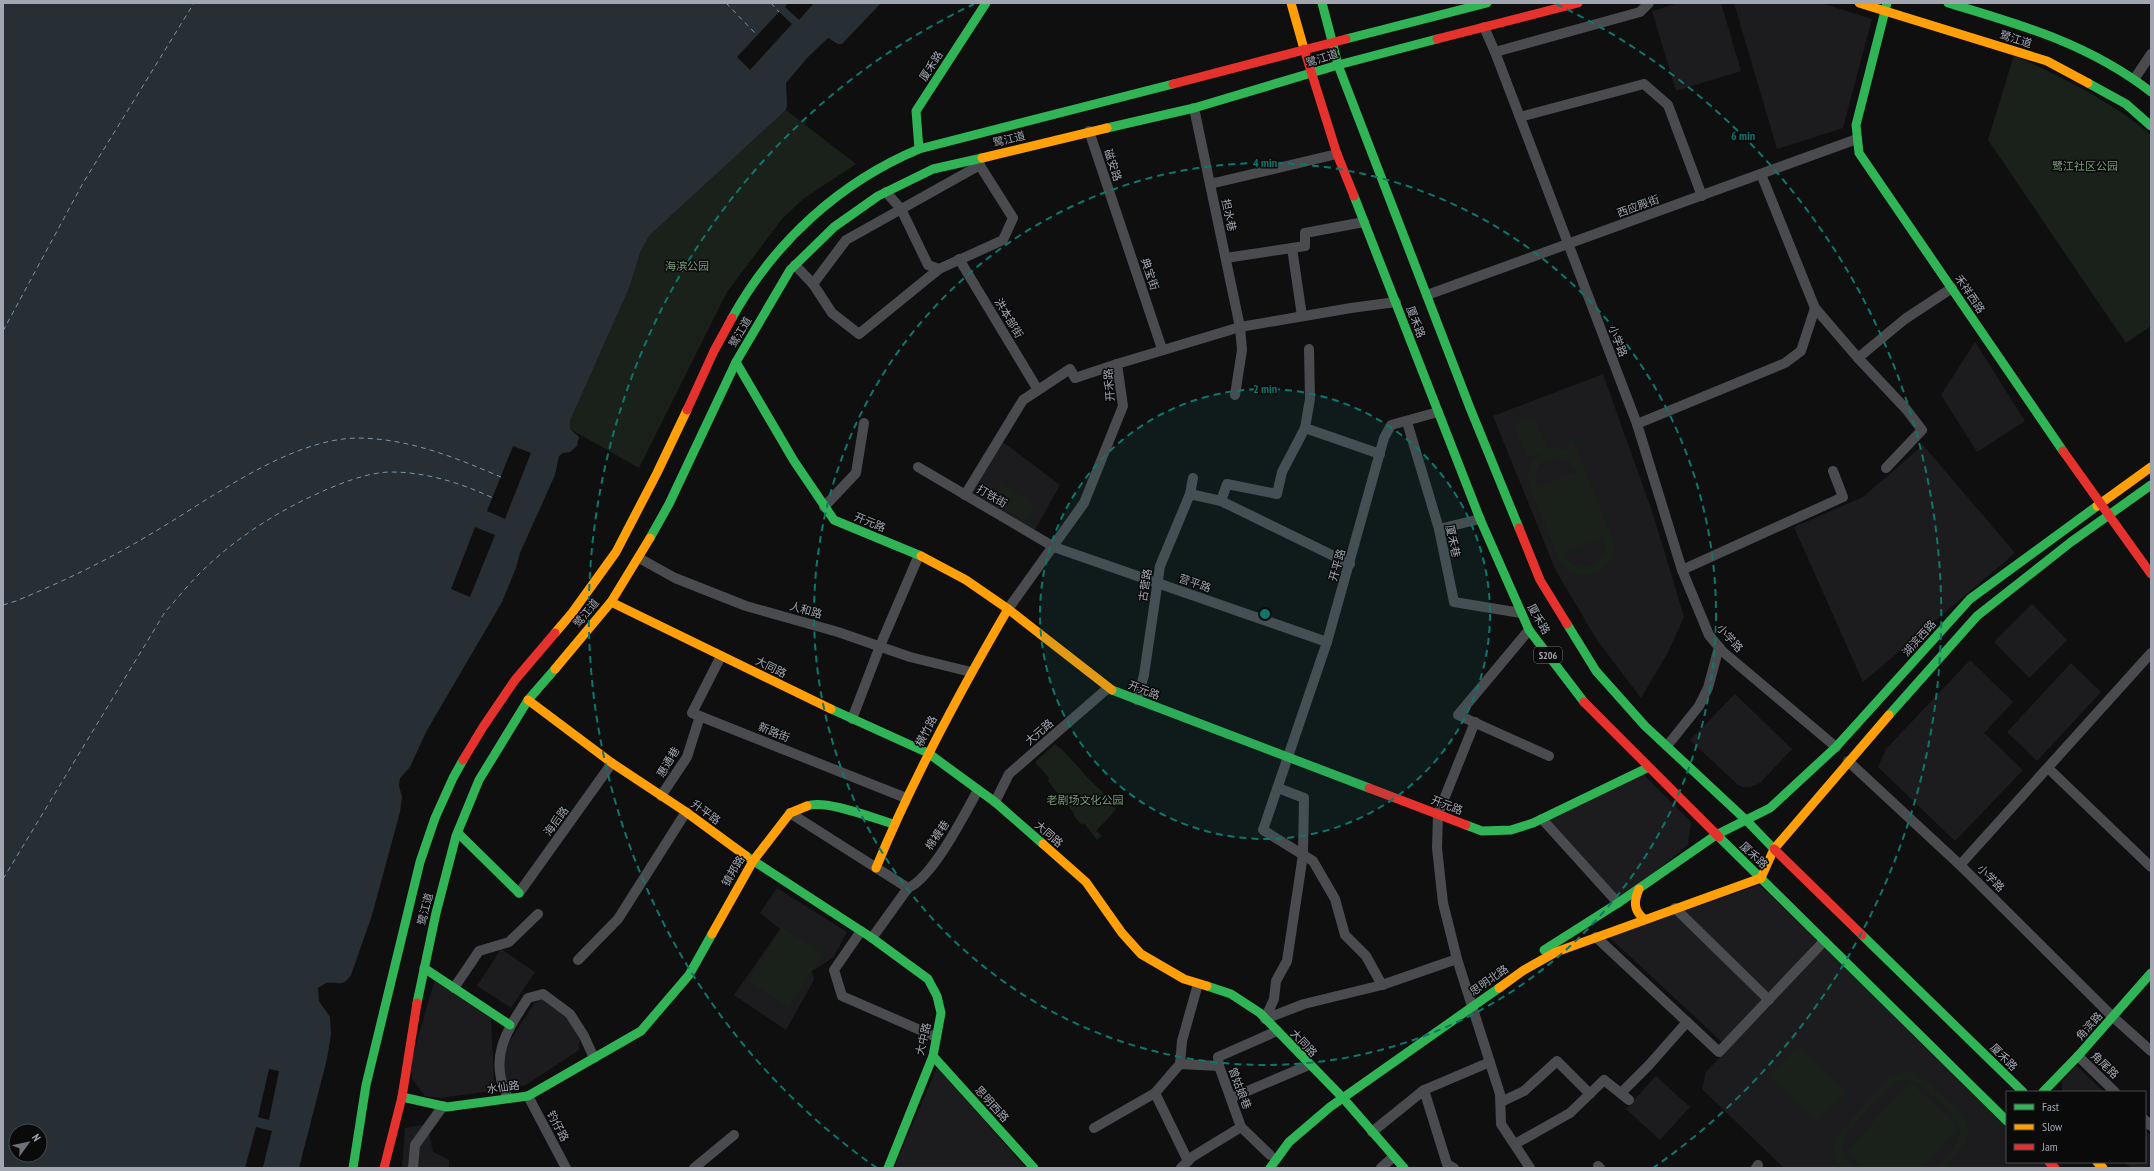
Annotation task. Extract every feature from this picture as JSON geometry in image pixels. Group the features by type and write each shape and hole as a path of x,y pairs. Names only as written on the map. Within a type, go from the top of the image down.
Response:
{"main road":[{"name":"厦禾路","path":"919,149 916,111 986,3"},
{"name":"厦禾路","path":"1291,3 1337,154 1480,519 1529,630 1588,708 1647,768 1761,878 2006,1120"},
{"name":"厦禾路","path":"1322,3 1338,65 1470,408 1540,580 1596,671 1645,726 1747,820 1774,849 2022,1091"},
{"name":"鹭江道","path":"353,1168 366,1085 420,862 435,818 453,778 483,726 515,680 572,613 616,552 657,473 714,350 737,309 780,248 830,200 888,162 919,149 1332,41 1487,3"},
{"name":"鹭江道","path":"384,1168 402,1096 424,968 436,913 458,833 479,780 528,700 611,602 639,558 669,504 736,362 790,270 795,265 834,227 886,192 932,170 978,162 1089,131 1194,108 1338,65 1578,3"},
{"name":"鹭江道","path":"1859,3 1886,7 2047,61 2126,104 2151,126"},
{"name":"鹭江道","path":"1948,3 2041,32 2098,57 2135,78 2151,92"},
{"name":"禾祥西路","path":"1886,7 1856,125 1859,153 2108,516 2151,574"},
{"name":"开元路","path":"736,362 794,461 834,520 918,555 966,580 1008,609 1108,688 1482,831 1511,830 1542,819 1647,768"},
{"name":"湖滨西路","path":"1716,835 1770,808 1836,747 1970,599 2151,467"},
{"path":"1761,878 1774,849 1848,761 1977,616 2151,485"},
{"name":"大同路","path":"611,602 852,719 928,753 995,802 1086,882 1122,933 1141,954 1184,979 1231,994 1260,1013 1309,1065 1341,1095 1404,1168"},
{"name":"横竹路","path":"876,868 893,824 928,753 971,672 1008,609"},
{"name":"升平路","path":"528,700 612,763 686,812 753,861 872,938"},
{"path":"790,813 813,804 836,808 893,824"},
{"name":"镇邦路","path":"641,1031 689,975 753,861 790,813"},
{"path":"458,833 519,893"},
{"name":"思明北路","path":"1260,1168 1270,1154 1295,1126 1471,1002 1639,889 1716,835"},
{"name":"思明北路","path":"1471,1002 1556,952 1761,878"},
{"path":"1639,889 1634,900 1635,908 1638,914 1644,919"},
{"name":"大中路","path":"872,938 928,978 937,996 941,1013 933,1056 888,1168"},
{"path":"424,968 510,1025"},
{"name":"角滨路","path":"2044,1091 2078,1056 2151,973"},
{"name":"水仙路","path":"402,1096 443,1106 528,1096 641,1031"},
{"name":"思明西路","path":"933,1056 1034,1168"},
{"name":"思明北路","path":"1270,1168 1289,1142 1341,1095"}],"street":[{"path":"1495,52 1640,12 1649,3"},
{"name":"小学路","path":"1484,27 1495,52 1637,424 1682,570 1709,635 1719,647 1836,747"},
{"path":"2135,78 2151,54"},
{"path":"1520,117 1644,84 1668,105 1702,196"},
{"name":"担水巷","path":"1194,108 1240,327 1242,350 1235,395"},
{"name":"磁安路","path":"1089,131 1114,207"},
{"name":"西应殿街","path":"1427,295 1858,139"},
{"path":"1210,184 1337,154"},
{"path":"795,265 813,284 832,314 859,334 939,269 1003,240 1013,218 978,162 901,209 846,240 813,284"},
{"path":"1761,174 1815,308 1858,358 1906,409 1922,430 1886,468"},
{"path":"886,192 901,209 928,265 939,269"},
{"name":"典宝街","path":"1114,207 1162,349"},
{"path":"1226,258 1305,246 1305,234 1364,222"},
{"path":"1292,248 1302,316"},
{"name":"洪本部街","path":"959,259 1038,390"},
{"path":"1858,358 1905,319 1952,288"},
{"name":"开禾路","path":"1008,609 1054,547 1084,503 1122,406 1117,364 1162,349 1240,327 1396,302"},
{"path":"1637,424 1785,363 1801,351 1815,308"},
{"path":"1221,502 1227,484 1277,494 1282,472 1305,428 1310,399 1309,349"},
{"path":"965,495 1023,400 1070,369 1075,378 1117,364"},
{"name":"开平路","path":"1304,855 1263,830 1289,758 1327,642 1384,438 1390,425 1407,422 1438,412"},
{"name":"厦禾巷","path":"1407,422 1439,529 1454,602 1521,613"},
{"path":"824,507 856,473 864,423"},
{"path":"1305,428 1380,454"},
{"name":"打铁街","path":"918,467 1054,547"},
{"path":"1682,570 1843,498 1834,471"},
{"name":"古营路","path":"1137,700 1144,675 1160,566 1190,494 1193,478"},
{"path":"1190,494 1221,502 1350,564"},
{"path":"1439,529 1480,519"},
{"name":"营平路","path":"1054,547 1327,642"},
{"path":"852,719 880,646 918,555"},
{"name":"人和路","path":"639,558 675,578 746,606 838,632 910,657 971,672"},
{"path":"1529,630 1458,714 1549,756"},
{"path":"1667,746 1699,706 1708,688 1719,647"},
{"path":"1960,864 2151,653"},
{"path":"700,716 692,713 721,656"},
{"name":"大元路","path":"995,802 1009,774 1108,688"},
{"name":"惠通巷","path":"662,796 687,757 700,716"},
{"name":"新路街","path":"700,716 906,798"},
{"path":"1475,722 1438,814 1437,848 1443,903 1457,959 1500,1094 1501,1124 1530,1168"},
{"name":"小学路","path":"1848,761 1960,864 2113,1017 2151,1051"},
{"name":"海后路","path":"519,893 612,763"},
{"path":"2048,768 2151,867"},
{"path":"1265,1019 1274,999 1276,980 1288,961 1304,855 1304,798 1278,788"},
{"name":"棉襪巷","path":"872,938 908,888 918,883 955,831 978,790"},
{"path":"578,960 618,919 686,812"},
{"path":"790,813 908,888"},
{"path":"1542,819 1618,903"},
{"path":"1304,855 1313,861 1335,899 1345,936 1366,956 1382,985"},
{"path":"1675,908 1769,1000"},
{"path":"454,988 479,951 508,942 538,914"},
{"path":"861,931 834,970 842,996 936,1037"},
{"path":"1596,937 1719,1052 1824,941"},
{"path":"1265,1019 1304,1004 1382,985 1457,959"},
{"path":"1094,1128 1156,1094 1180,1064 1182,1040 1198,984"},
{"path":"508,1098 500,1084 498,1058 510,1025 528,998 543,994 570,1014 584,1036 594,1058"},
{"path":"1621,1093 1649,1065 1687,1022"},
{"name":"曾姑娘巷","path":"1270,1154 1241,1127 1219,1066 1218,1057 1277,1031"},
{"name":"角尾路","path":"2078,1056 2115,1091"},
{"path":"1501,1102 1524,1091 1557,1061 1590,1094"},
{"path":"1372,1132 1424,1090 1490,1062"},
{"path":"1180,1064 1219,1066"},
{"path":"1231,1098 1309,1065"},
{"path":"1515,1144 1570,1113 1604,1080 1629,1100"},
{"path":"1424,1090 1447,1164 1454,1168"},
{"path":"1156,1094 1188,1161"},
{"name":"钓仔路","path":"528,1096 566,1168"},
{"path":"413,1168 415,1145 443,1106"},
{"path":"1181,1168 1188,1161 1241,1127"},
{"path":"694,1168 734,1135"},
{"path":"1381,1168 1393,1157"}],"shaded area":[{"path":"3,3 881,3 842,44 838,44 828,38 808,57 786,83 786,110 650,235 641,250 630,286 570,421 570,429 579,437 577,446 570,452 563,453 559,456 555,475 520,553 516,568 502,602 426,732 410,767 400,778 399,786 402,797 400,812 372,915 351,975 343,983 326,983 318,988 319,1001 330,1017 331,1034 327,1059 299,1168 3,1168"},
{"path":"1679,3 1721,3 1741,71 1676,91 1652,11"},
{"path":"1734,3 1821,3 1872,19 1843,128 1777,149"},
{"path":"1975,342 2025,421 1977,452 1941,395"},
{"path":"1603,374 1653,514 1684,617 1668,652 1641,698 1597,640 1556,571 1493,416"},
{"path":"1003,442 1060,485 1035,530 972,493"},
{"path":"1923,445 2015,553 1863,682 1794,527 1863,497"},
{"path":"2032,604 2067,640 2029,678 1994,642"},
{"path":"1970,660 2013,702 1984,733 2023,770 1955,841 1878,767 1886,749"},
{"path":"2071,663 2101,692 2037,761 2007,732"},
{"path":"1735,694 1792,749 1760,783 1750,787 1738,785 1690,740"},
{"path":"1643,774 1691,822 1688,845 1616,904 1548,820"},
{"path":"1759,885 1818,939 1723,1043 1609,937"},
{"path":"777,888 847,932 833,958 812,971 814,980 786,1030 734,995 780,929 760,913"},
{"path":"1825,946 2006,1118 2006,1163 2053,1163 2058,1168 1784,1168 1702,1089 1706,1072"},
{"path":"501,949 535,972 511,1008 477,986"},
{"path":"435,979 491,1017 494,1084 485,1092 440,1098 425,1096 412,1079 412,1058"},
{"path":"541,999 571,1021 580,1035 579,1050 526,1085 515,1088 505,1080 503,1051 534,1004"},
{"path":"2077,1066 2103,1091 2062,1091 2062,1081"},
{"path":"937,1067 1026,1168 894,1168"},
{"path":"1656,1076 1690,1107 1660,1140 1626,1109"},
{"path":"427,1124 433,1152 449,1160 449,1168 402,1168 405,1128"},
{"path":"2146,1131 2151,1136 2151,1168 2131,1168 2125,1163 2146,1163"}],"green space":[{"name":"鹭江社区公园","path":"2014,55 2085,90 2119,111 2151,135 2151,326 2126,343 1988,140"},
{"name":"海滨公园","path":"786,110 856,164 803,199 782,219 727,292 639,468 570,429 570,421 630,286 641,250 650,235"},
{"path":"1534,416 1548,449 1558,448 1568,450 1566,444 1573,440 1612,537 1613,549 1611,559 1605,567 1598,572 1588,575 1578,575 1569,571 1560,563 1529,484 1529,469 1531,464 1541,452 1527,458 1514,424","holes":["1557,457 1569,461 1576,472 1538,487 1536,476 1539,467 1546,460","1603,537 1605,547 1603,555 1598,561 1591,565 1584,567 1576,566 1569,561 1564,553"]},
{"path":"1001,483 1035,504 1025,521 990,500"},
{"name":"老剧场文化公园","path":"1055,744 1068,755 1090,781 1103,792 1102,796 1107,804 1116,808 1096,831 1102,836 1097,840 1084,823 1082,825 1074,816 1074,813 1048,781 1049,778 1035,762"},
{"path":"783,928 823,954 788,1007 748,981"},
{"path":"1798,1045 1846,1091 1817,1121 1769,1075"},
{"path":"1904,1071 1912,1072 1921,1077 1961,1113 1967,1122 1969,1132 1966,1142 1945,1168 1935,1168 1957,1144 1960,1134 1959,1128 1955,1120 1935,1097 1920,1085 1912,1081 1901,1080 1887,1089 1863,1114 1846,1135 1843,1145 1844,1153 1848,1161 1855,1168 1842,1168 1834,1153 1834,1144 1837,1136 1889,1077"},
{"path":"1910,1082 1959,1127 1921,1168 1863,1168 1846,1152"}],"pier":[{"path":"788,3 814,3 799,20 785,7"},
{"path":"779,12 792,24 750,70 737,57"},
{"path":"513,446 531,453 505,519 487,511"},
{"path":"475,527 495,535 470,597 451,589"},
{"path":"269,1069 279,1071 269,1120 258,1117"},
{"path":"256,1127 272,1131 263,1167 245,1168"}],"ferry route":[{"path":"3,331 83,183 194,3"},
{"path":"726,3 757,35"},
{"path":"771,3 779,12"},
{"path":"3,605 16,601 84,571 133,545 223,489 277,460 305,448 332,441 359,438 396,442 432,450 501,477"},
{"path":"3,879 165,612 190,583 226,549 256,527 304,500 346,482 382,472 417,474 443,479 493,498"}],"traffic: fast":[{"path":"919,149 916,111 986,3"},
{"path":"1322,3 1332,41"},
{"path":"1346,39 1487,3"},
{"path":"1887,3 1856,125 1859,153 2063,451"},
{"path":"1948,3 2002,19 2054,38 2104,61 2128,75 2151,92"},
{"path":"1107,128 1194,108 1338,65 1437,39"},
{"path":"1332,41 1338,65 1470,408 1519,528"},
{"path":"2088,83 2126,104 2151,126"},
{"path":"732,318 749,290 768,264 812,217 836,197 862,179 890,163 919,149 1173,84"},
{"path":"650,538 669,504 736,362 790,270 834,227 878,196 933,169 982,158"},
{"path":"1354,196 1480,519 1529,630 1584,702"},
{"path":"736,362 794,461 834,520 921,556"},
{"path":"1889,715 1977,616 2071,542 2151,485"},
{"path":"1716,835 1770,808 1836,747 1970,599 2097,506"},
{"path":"1567,624 1596,671 1645,726 1747,821 1774,849"},
{"path":"417,1003 436,913 456,836 479,780 528,700 555,669"},
{"path":"1112,690 1369,788"},
{"path":"831,709 928,753 995,802 1043,844"},
{"path":"353,1168 366,1085 420,862 435,818 463,760"},
{"path":"1466,825 1482,831 1511,830 1533,823 1647,768"},
{"path":"807,806 825,805 837,807 893,824"},
{"path":"458,833 519,893"},
{"path":"1544,950 1618,903 1716,835"},
{"path":"1719,837 2006,1120"},
{"path":"746,856 872,938 928,979 937,996 941,1013 933,1056 888,1168"},
{"path":"402,1097 447,1107 528,1096 641,1031 689,975 712,934"},
{"path":"1862,935 2022,1091"},
{"path":"424,968 510,1025"},
{"path":"2044,1091 2078,1056 2151,973"},
{"path":"1207,986 1231,994 1260,1013 1343,1098 1404,1168"},
{"path":"1270,1168 1289,1142 1330,1107 1499,988"},
{"path":"933,1056 1034,1168"}],"traffic: slow":[{"path":"1291,3 1304,49"},
{"path":"1859,3 2047,61 2088,83"},
{"path":"982,158 1107,128"},
{"path":"555,633 572,613 616,552 657,473 687,410"},
{"path":"2097,506 2151,467"},
{"path":"555,669 611,602 650,538"},
{"path":"921,556 966,580 1008,609 1112,690"},
{"path":"611,602 831,709"},
{"path":"876,868 890,834 921,769 972,672 1008,609"},
{"path":"528,700 612,763 686,812 746,856"},
{"path":"1761,878 1774,849 1889,715"},
{"path":"712,934 753,861 790,813 807,806"},
{"path":"1043,844 1086,882 1122,933 1141,954 1184,979 1207,986"},
{"path":"1499,988 1524,970 1556,952 1761,878"},
{"path":"1639,889 1635,901 1636,909 1640,916 1644,919"},
{"path":"2098,1163 2103,1168"}],"traffic: jam":[{"path":"1437,39 1578,3"},
{"path":"1173,84 1346,39"},
{"path":"1304,49 1337,154 1354,196"},
{"path":"687,410 714,351 732,318"},
{"path":"2063,451 2151,574"},
{"path":"1519,528 1540,580 1567,624"},
{"path":"463,760 483,727 515,680 555,633"},
{"path":"1584,702 1719,837"},
{"path":"1369,788 1466,825"},
{"path":"1774,849 1862,935"},
{"path":"384,1168 402,1097 417,1003"},
{"path":"2050,1163 2055,1168"}]}
